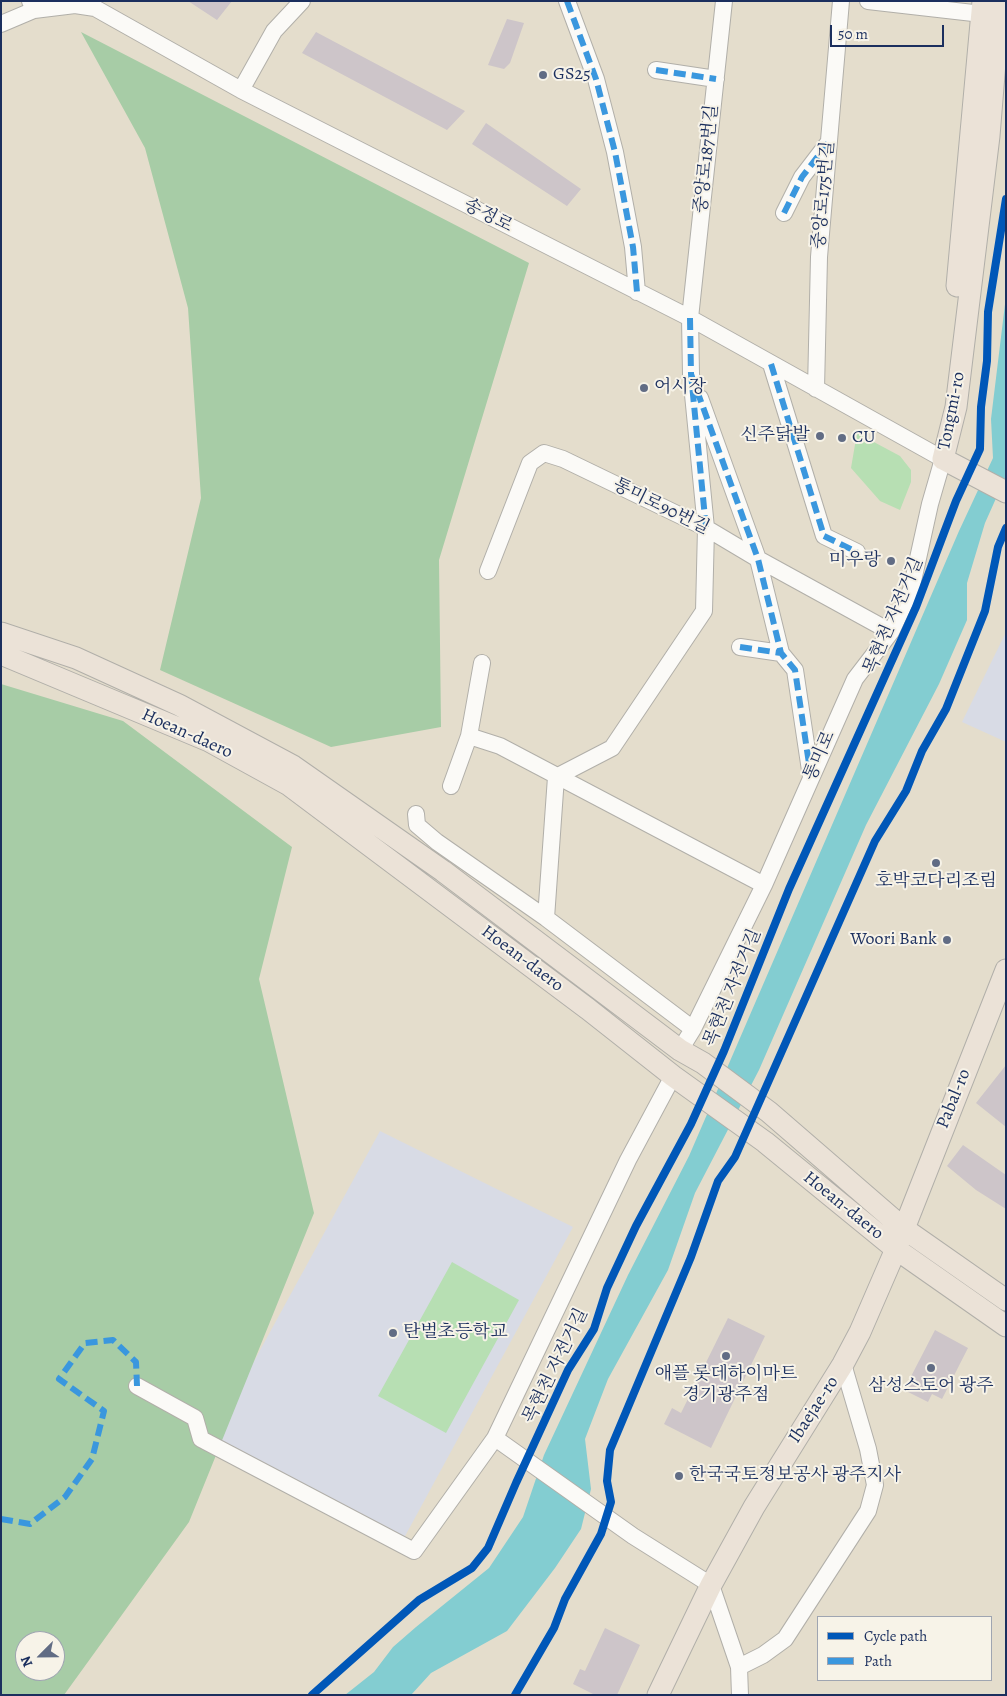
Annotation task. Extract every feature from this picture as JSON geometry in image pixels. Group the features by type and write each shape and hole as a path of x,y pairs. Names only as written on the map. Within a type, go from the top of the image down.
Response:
{"main road":[{"name":"Tongmi-ro","path":"949,462 989,136 1000,1"},
{"name":"Tongmi-ro","path":"949,462 982,8"},
{"path":"949,462 1006,492"},
{"name":"Hoean-daero","path":"1,633 76,658 179,705 293,766 443,871 680,1050 703,1063 769,1112 903,1228 1006,1300"},
{"name":"Hoean-daero","path":"1,654 209,741 289,785 588,1009 673,1076 762,1139 896,1249 1006,1326"},
{"name":"Pabal-ro","path":"903,1228 1006,970"},
{"name":"Ibaejae-ro","path":"658,1695 711,1585 754,1507 844,1364 860,1332 896,1249 903,1228"}],"street":[{"path":"240,90 274,31 302,1"},
{"path":"567,1 596,79 615,152 633,247 637,292"},
{"name":"중앙로187번길","path":"691,374 690,318 724,1"},
{"name":"중앙로175번길","path":"816,389 819,257 840,1"},
{"path":"868,1 982,8"},
{"name":"송정로","path":"1,24 32,5 75,5 95,8 240,90 690,318 949,462"},
{"path":"656,70 716,79"},
{"path":"784,213 802,177 828,143"},
{"path":"771,364 824,536 857,552"},
{"path":"556,777 612,748 704,611 706,528 691,374"},
{"path":"691,374 758,559 781,653 795,670 811,776"},
{"name":"통미로90번길","path":"488,571 530,463 544,453 563,459 706,528 758,559 891,632"},
{"name":"통미로","path":"680,1050 693,1029 764,885 855,679 891,632 911,590 930,504 949,462"},
{"path":"740,646 781,653"},
{"path":"451,786 469,736 482,663"},
{"path":"469,736 500,746 764,885"},
{"path":"546,918 556,777"},
{"path":"416,814 417,825 437,842 546,918 693,1029"},
{"path":"137,1386 195,1418 201,1439 414,1551 495,1438 628,1160 673,1076"},
{"path":"739,1667 763,1655 785,1639 868,1512 875,1486 868,1449 844,1364"},
{"path":"495,1438 633,1536 711,1585 739,1667 740,1695"}],"shaded area":[{"path":"1006,632 1006,742 962,722"},
{"name":"탄벌초등학교","path":"380,1131 573,1227 404,1538 212,1438"}],"green space":[{"path":"81,32 529,263 439,560 441,727 331,747 160,670 201,498 188,308 145,148"},
{"path":"857,433 900,456 911,470 911,482 900,510 880,501 851,468"},
{"path":"1,684 123,721 292,847 259,979 314,1213 189,1522 64,1695 1,1695"},
{"path":"452,1262 519,1300 446,1433 378,1396"}],"water":[{"path":"1006,296 1006,476 985,523 967,583 967,620 939,684 866,825 759,1070 695,1193 668,1270 608,1379 585,1439 591,1489 581,1529 555,1568 507,1631 431,1673 411,1695 345,1695 374,1672 393,1647 489,1568 523,1517 544,1455 628,1275 689,1156 959,531 993,458 991,419"}],"building":[{"path":"188,1 232,1 217,20"},
{"path":"507,19 524,23 510,63 504,69 488,65"},
{"path":"316,32 465,111 447,130 302,53"},
{"path":"486,123 581,189 567,206 472,144"},
{"path":"1006,1065 1006,1127 976,1103"},
{"path":"963,1145 1006,1175 1006,1209 976,1190 947,1166"},
{"path":"728,1318 765,1336 711,1448 664,1424 672,1408 681,1413"},
{"path":"935,1330 968,1348 942,1399 932,1394 928,1402 904,1390"},
{"path":"605,1628 640,1645 617,1695 595,1695 573,1684 580,1669 585,1671"}],"marked path":[{"path":"567,1 596,79 615,152 633,247 637,292"},
{"path":"656,70 716,79"},
{"path":"784,213 802,177 828,143"},
{"path":"690,318 691,374 706,528"},
{"path":"771,364 824,536 857,552"},
{"path":"691,374 758,559 781,653 795,670 811,777"},
{"path":"740,647 781,653"},
{"path":"1,1519 30,1524 65,1497 92,1459 104,1411 59,1379 85,1343 113,1340 136,1362 137,1386"}],"cycle path":[{"name":"목현천 자전거길","path":"312,1695 419,1600 472,1568 488,1548 568,1370 594,1329 607,1288 636,1226 691,1124 724,1051 789,889 916,607 956,501 980,449 981,407 987,361 988,312 1006,199"},
{"path":"515,1695 554,1628 565,1599 601,1534 611,1502 607,1481 610,1450 691,1257 718,1181 735,1157 875,841 906,791 922,751 946,709 985,611 998,547 1006,528"}],"place":[{"name":"GS25","path":"543,75"},
{"name":"어시장","path":"644,388"},
{"name":"신주닭발","path":"820,436"},
{"name":"CU","path":"842,438"},
{"name":"미우랑","path":"891,561"},
{"name":"호박코다리조림","path":"936,863"},
{"name":"Woori Bank","path":"947,940"},
{"name":"탄벌초등학교","path":"393,1333"},
{"name":"애플 롯데하이마트 경기광주점","path":"726,1356"},
{"name":"삼성스토어 광주","path":"931,1368"},
{"name":"한국국토정보공사 광주지사","path":"679,1476"}]}
